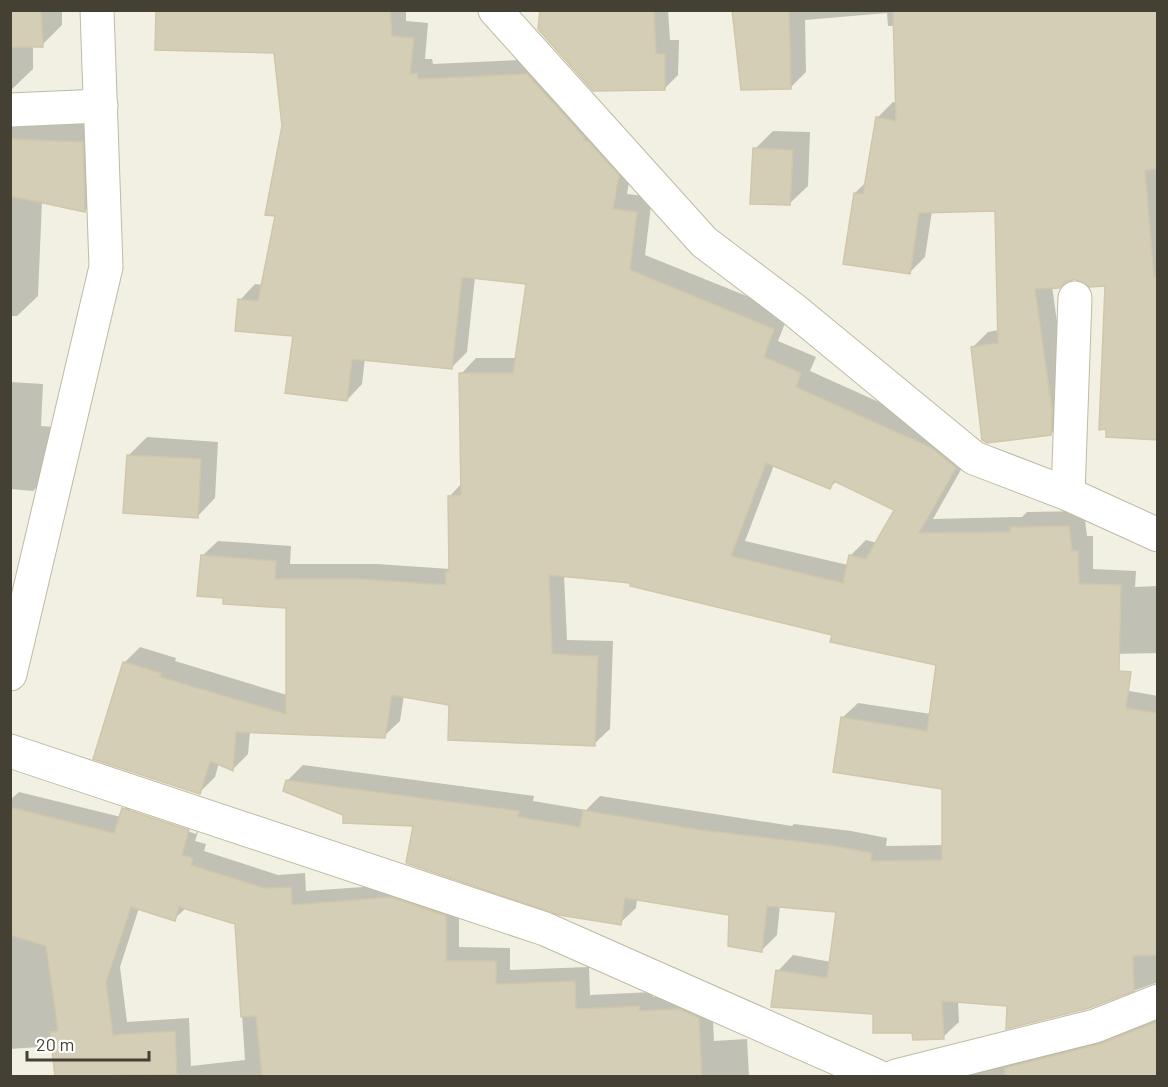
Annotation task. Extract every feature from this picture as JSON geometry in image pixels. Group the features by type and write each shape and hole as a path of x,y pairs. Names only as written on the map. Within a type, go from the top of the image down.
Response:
{"street":[{"path":"10,674 106,267 97,10"},
{"path":"495,10 704,242 793,309 974,458 1068,494 1158,535"},
{"path":"10,110 101,106"},
{"path":"1068,494 1075,298"},
{"path":"10,751 544,929 877,1077"},
{"path":"896,1077 1095,1026 1158,1001"}],"building":[{"path":"10,10 41,10 43,47 10,47"},
{"path":"156,10 390,10 392,36 414,38 410,74 417,73 418,79 527,74 584,137 584,141 588,141 619,175 613,209 637,212 630,270 774,329 764,357 801,373 796,387 932,448 956,468 919,533 1010,532 1010,527 1069,526 1072,551 1078,551 1079,584 1121,585 1119,671 1131,672 1126,708 1158,713 1158,955 1133,956 1134,991 1089,1008 1006,1029 1007,1006 942,1001 944,1039 913,1040 912,1033 873,1033 873,1014 771,1007 776,970 827,978 836,912 767,906 762,952 728,946 729,915 625,898 621,925 559,915 406,863 413,826 343,823 343,815 283,791 286,780 519,811 518,817 580,827 583,810 694,829 835,846 872,853 871,861 942,860 942,789 833,772 841,717 927,731 936,665 830,642 832,635 630,586 630,583 549,575 552,654 598,656 595,746 448,740 449,705 392,695 385,738 236,732 233,771 210,761 200,794 93,759 123,662 161,673 160,677 286,714 286,608 223,604 223,598 197,596 201,555 276,561 275,579 361,579 446,585 445,572 449,572 448,496 461,495 459,373 513,373 526,284 462,277 452,369 352,359 347,401 285,393 293,336 235,331 238,299 258,301 275,216 265,215 282,126 274,53 155,50","holes":["766,463 830,489 834,481 894,510 866,559 849,555 843,583 731,556"]},
{"path":"540,10 654,10 656,54 665,54 665,90 593,91 538,29"},
{"path":"732,10 789,10 791,89 741,90"},
{"path":"893,10 1158,10 1158,169 1145,170 1154,277 1158,277 1158,440 1106,437 1106,429 1099,430 1105,286 1089,287 1075,279 1059,288 1035,289 1052,410 1051,435 987,443 982,440 971,347 998,343 995,211 919,213 910,274 843,264 854,193 863,194 876,117 896,121"},
{"path":"10,139 83,142 85,212 10,196"},
{"path":"753,148 793,150 790,205 750,204"},
{"path":"127,455 201,459 198,518 123,513"},
{"path":"10,807 114,833 122,808 189,830 182,855 193,858 191,865 264,888 291,887 292,905 391,897 446,916 446,961 496,961 496,984 575,981 576,1009 639,1006 639,1011 680,1009 699,1018 702,1077 262,1077 256,1016 241,1017 235,924 179,907 175,921 131,907 106,982 113,1035 175,1031 177,1074 55,1077 50,1032 58,1031 46,946 10,935"},
{"path":"1158,1023 1158,1077 1004,1077 1005,1068 1100,1044"}]}
